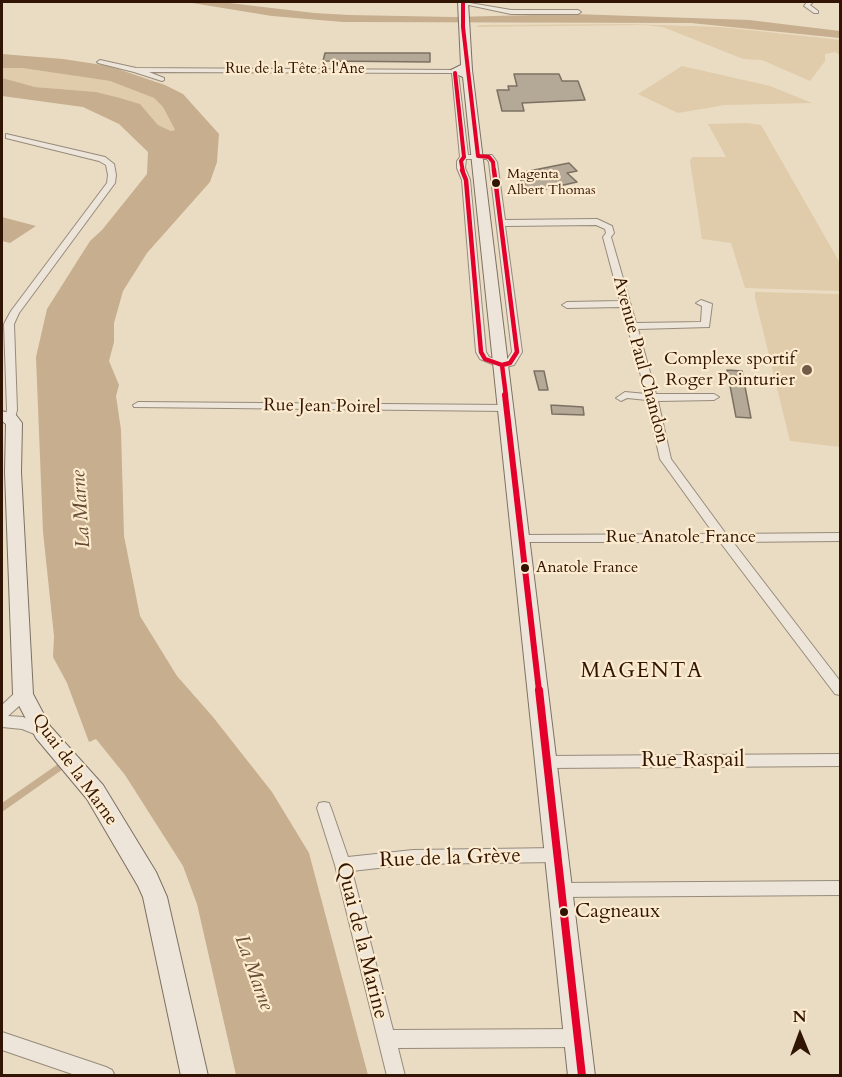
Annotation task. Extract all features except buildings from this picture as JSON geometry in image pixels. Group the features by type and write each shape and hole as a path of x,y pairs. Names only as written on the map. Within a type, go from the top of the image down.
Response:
{"main road":[{"path":"464,6 463,27 466,54 461,72 502,365 582,1076"},
{"name":"Quai de la Marne","path":"6,417 14,423 13,496 23,694 43,732 94,792 148,880 159,912 195,1076"}],"street":[{"path":"816,12 806,5 808,2 819,2"},
{"path":"464,6 511,12 578,12"},
{"path":"100,62 136,69 162,79"},
{"name":"Rue de la Tête à l'Ane","path":"136,69 461,72"},
{"path":"6,417 12,410 9,324 14,313 111,183 112,175 110,164 102,159 9,135"},
{"path":"471,156 489,157 493,162 501,223 517,352 510,363 502,365 485,359 481,352 466,180 461,168 461,160 471,156"},
{"name":"Avenue Paul Chandon","path":"501,223 597,222 607,226 610,231 607,237 666,459 723,538 840,690"},
{"path":"632,326 706,325 707,304 701,303"},
{"path":"567,305 626,304"},
{"path":"621,398 625,395 714,397"},
{"name":"Rue Jean Poirel","path":"138,405 506,408"},
{"name":"Rue Anatole France","path":"521,539 839,538"},
{"path":"2,713 23,694"},
{"path":"2,721 23,723 43,732"},
{"name":"Rue Raspail","path":"546,762 840,760"},
{"name":"Quai de la Marine","path":"324,807 343,865 396,1076"},
{"name":"Rue de la Grève","path":"343,865 412,857 556,855"},
{"path":"560,890 840,888"},
{"path":"386,1039 578,1038"},
{"path":"2,1041 106,1076"}],"shaded area":[{"path":"627,24 721,27 840,40 840,55 835,52 825,54 825,61 810,81 762,60 743,59 663,27 645,25 476,27 479,25"},
{"path":"682,66 770,86 812,103 725,105 678,113 638,94"},
{"path":"2,68 22,68 110,81 154,98 163,107 175,130 171,131 158,125 140,104 96,92 35,87 15,82 2,78"},
{"path":"708,124 761,125 840,263 840,291 745,288 731,243 702,239 690,161 692,157 726,157"},
{"name":"Complexe sportif Roger Pointurier","path":"755,292 840,294 840,447 790,441"}],"water":[{"path":"186,2 221,2 349,15 454,17 574,14 749,20 840,31 840,38 691,23 343,22 272,16"},
{"name":"La Marne","path":"2,54 63,59 109,66 165,85 183,94 219,134 217,162 210,182 147,253 123,291 114,323 114,342 109,361 119,385 116,396 121,430 124,536 140,616 177,676 213,717 272,792 309,853 368,1075 236,1075 197,904 183,866 125,775 96,739 89,742 67,683 53,657 54,636 43,532 36,357 47,309 90,241 102,230 147,174 148,152 119,124 83,107 2,96 2,78 35,87 96,92 140,104 158,125 171,131 175,130 163,107 154,98 110,81 22,68 2,68"},
{"path":"2,217 36,226 10,243 2,241"},
{"path":"61,762 66,767 2,812 2,803"}],"transit line":[{"path":"455,73 464,157 461,161 461,168 466,180 481,352 485,359 502,365 510,363 517,352 516,340 493,162 489,157 478,156 463,27 463,2"},
{"path":"502,365 582,1076"}],"place":[{"name":"Magenta Albert Thomas","path":"496,183"},
{"name":"Complexe sportif Roger Pointurier","path":"807,370"},
{"name":"Anatole France","path":"525,568"},
{"name":"Cagneaux","path":"564,912"}],"district":[{"name":"MAGENTA","path":"642,672"}]}
